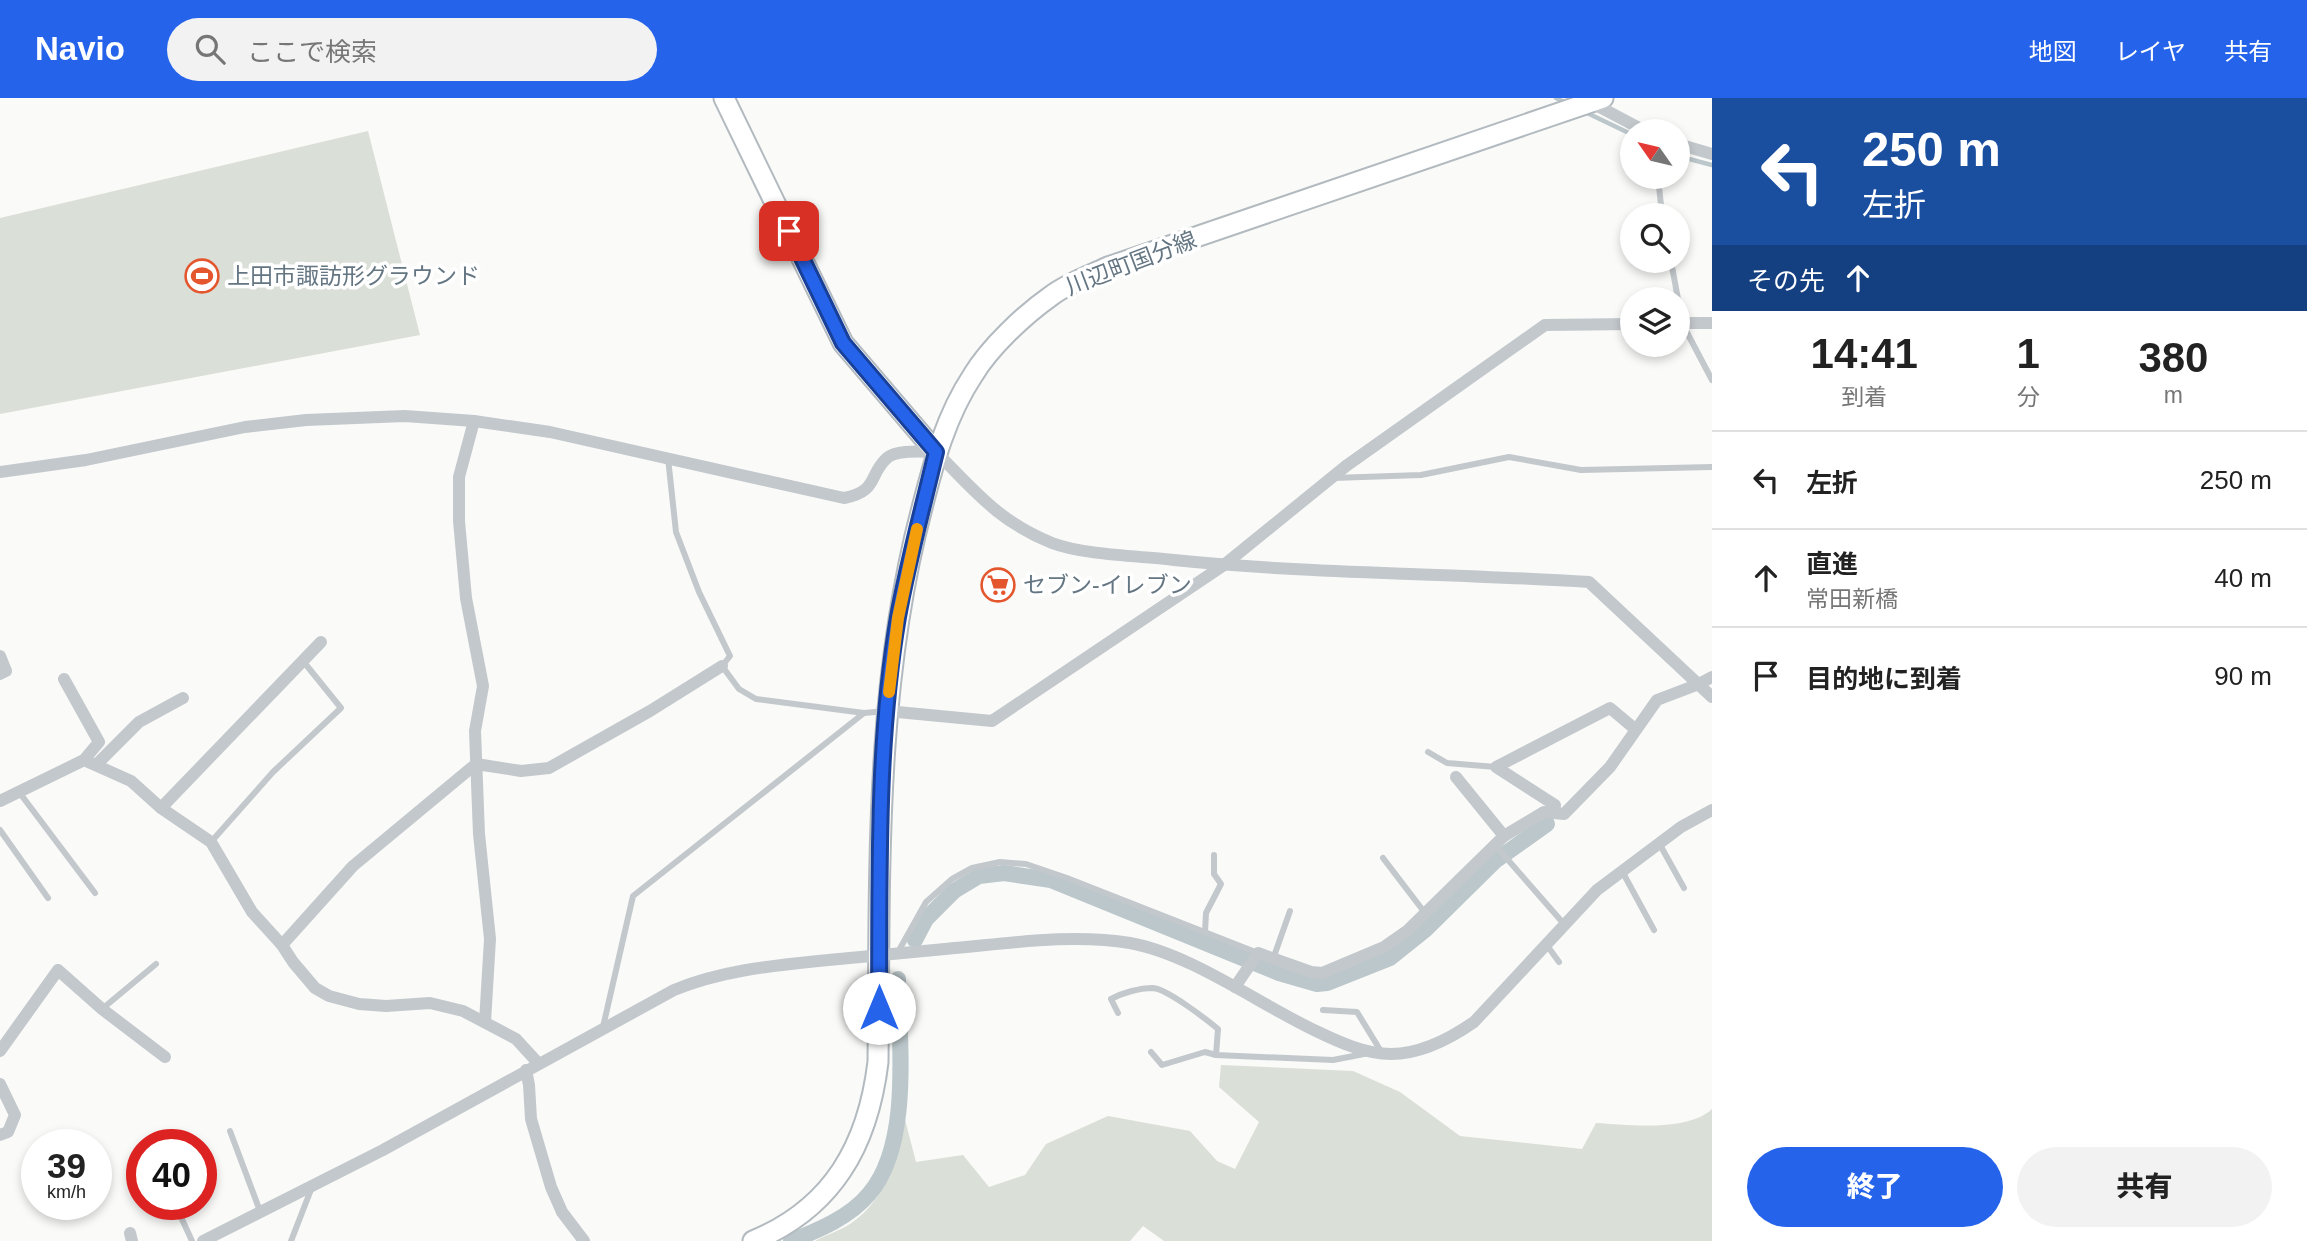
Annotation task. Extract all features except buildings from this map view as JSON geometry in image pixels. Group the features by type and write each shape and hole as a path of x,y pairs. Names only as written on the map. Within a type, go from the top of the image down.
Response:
{"street":[{"path":"724,98 843,343 936,452 987,505 1006,519 1055,544 1097,552 1224,565 1589,582 1712,697"},
{"path":"1596,100 1626,119"},
{"name":"川辺町国分線","path":"753,1241 786,1226 812,1206 840,1174 853,1153 874,1094 888,954 880,827 887,711 900,606 936,452 959,399 974,373 994,349 1051,295 1108,267 1596,100"},
{"path":"1690,148 1712,154"},
{"path":"1690,323 1712,323"},
{"path":"887,711 992,721 1224,565 1331,478 1545,325 1620,324"},
{"path":"0,472 86,460 245,427 306,420 405,416 474,421 550,432 844,498 855,496 867,488 887,458 896,454 936,452"},
{"path":"474,421 459,477 459,510 466,598 483,686 475,731 479,834 490,939 485,1022"},
{"path":"162,808 321,642"},
{"path":"0,656 6,671 0,674"},
{"path":"282,945 353,866 476,764 521,771 549,768 722,667"},
{"path":"1235,987 1257,955 1322,973 1384,947 1407,931 1498,843 1544,812 1564,814 1610,767 1657,700 1712,677"},
{"path":"64,679 99,742 90,762"},
{"path":"0,801 90,762 139,722 183,698"},
{"path":"1554,813 1555,805 1496,767 1610,708 1635,729"},
{"path":"90,762 131,781 162,808 211,842 252,912 315,988 329,996 359,1004 386,1006 430,1003 463,1012 516,1039 538,1063"},
{"path":"1456,777 1498,843"},
{"path":"203,1241 313,1186 674,990 699,979 770,965 1047,941 1099,940 1131,943 1162,951 1336,1041 1378,1053 1394,1054 1451,1038 1474,1022 1597,890 1681,827 1712,810"},
{"path":"0,1051 58,970 102,1009 165,1057"},
{"path":"526,1070 531,1119 551,1187 562,1212 584,1241"},
{"path":"0,1084 15,1115 8,1132 0,1135"}],"lane":[{"path":"1690,341 1712,380"},
{"path":"1331,478 1421,475 1509,457 1581,470 1712,467"},
{"path":"668,458 676,532 699,592 730,656 722,667 739,689 756,699 864,713 887,711"},
{"path":"211,842 273,772 341,708 303,661"},
{"path":"603,1029 633,896 864,713"},
{"path":"1428,752 1447,763 1496,767"},
{"path":"19,792 95,893"},
{"path":"0,830 48,898"},
{"path":"1498,843 1525,880 1564,924"},
{"path":"1659,844 1684,888"},
{"path":"1205,932 1206,914 1221,884 1214,874 1214,855"},
{"path":"1383,858 1425,913"},
{"path":"888,954 926,902 952,879 972,868 1000,862 1036,867 1205,932 1257,955"},
{"path":"1622,871 1654,930"},
{"path":"1273,959 1290,911"},
{"path":"1546,944 1559,962"},
{"path":"102,1009 156,964"},
{"path":"1118,1013 1111,999 1121,993 1155,988 1196,1012 1217,1029 1216,1055"},
{"path":"1151,1052 1162,1065 1205,1052 1216,1055 1333,1060 1378,1053 1357,1012 1323,1010"},
{"path":"230,1131 261,1212"},
{"path":"291,1241 313,1186"},
{"path":"182,1220 192,1241"}],"shaded area":[{"name":"上田市諏訪形グラウンド","path":"368,131 420,335 0,414 0,218"},
{"path":"1221,1065 1353,1071 1400,1092 1460,1136 1582,1149 1596,1123 1640,1126 1673,1124 1701,1116 1712,1109 1712,1241 1164,1241 1143,1226 1130,1241 815,1241 850,1224 863,1214 882,1189 894,1159 903,1112 916,1162 963,1155 989,1187 1025,1175 1046,1144 1108,1116 1190,1131 1217,1161 1235,1169 1259,1122 1219,1087"}],"waterway":[{"path":"1556,98 1566,103"},
{"path":"1583,111 1620,129"},
{"path":"1690,159 1712,165"},
{"path":"915,940 926,919 954,891 979,876 1004,873 1051,880 1279,973 1317,984 1327,983 1390,958 1425,930 1495,861 1547,824"},
{"path":"791,1241 853,1210 869,1194 883,1173 892,1148 900,1091 898,979"}],"slow traffic":[{"path":"889,692 898,618 917,529"}],"place":[{"name":"上田市諏訪形グラウンド","path":"202,276"},
{"name":"セブン-イレブン","path":"998,585"}],"route":[{"path":"789,231 843,343 936,452 912,546 898,618 887,711 880,827 879,1008"}]}
